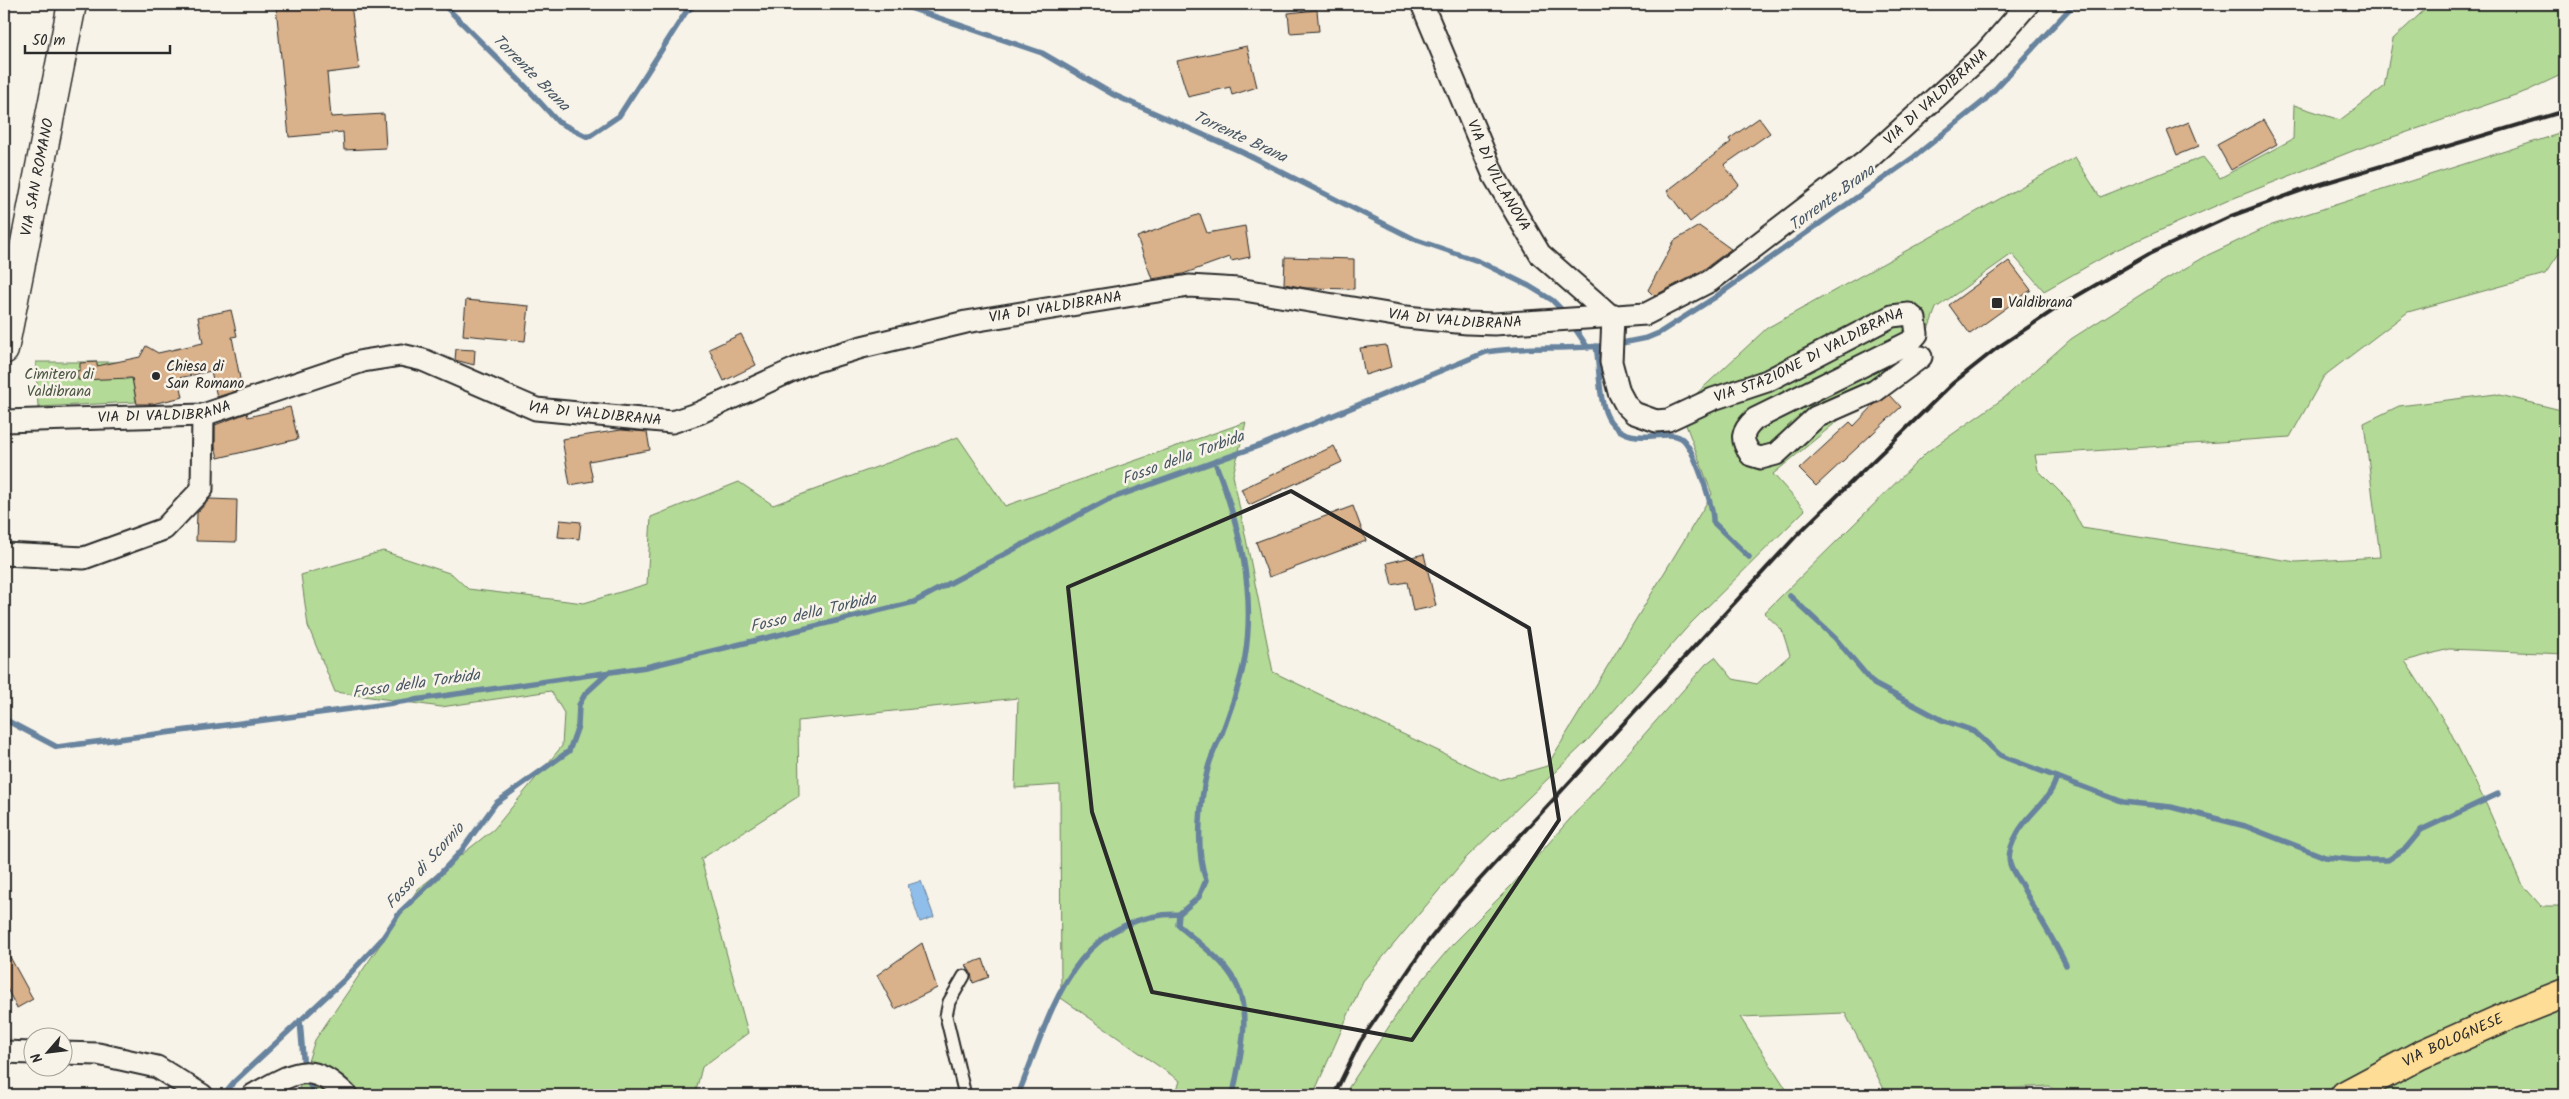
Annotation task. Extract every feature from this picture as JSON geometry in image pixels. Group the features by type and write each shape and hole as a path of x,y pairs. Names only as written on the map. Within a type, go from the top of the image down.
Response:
{"main road":[{"name":"VIA BOLOGNESE","path":"2345,1095 2420,1055 2512,1014 2565,993"}],"street":[{"name":"VIA SAN ROMANO","path":"4,350 72,4"},
{"name":"VIA DI VILLANOVA","path":"1422,4 1494,176 1540,254 1613,318"},
{"name":"VIA DI VALDIBRANA","path":"4,421 204,414 363,361 401,355 423,360 536,410 672,422 699,413 806,364 862,347 966,322 1189,286 1238,289 1406,317 1468,323 1494,324 1613,318 1646,314 1710,281 1865,162 1930,106 1986,53 2028,4"},
{"name":"VIA STAZIONE DI VALDIBRANA","path":"1613,318 1611,362 1619,392 1626,405 1634,413 1656,421 1668,420 1713,399 1766,381 1892,316 1909,314 1915,319 1917,334 1910,342 1754,419 1744,430 1743,440 1751,455 1761,458 1770,457 1782,450 1816,417 1875,391 1921,357"},
{"path":"4,554 84,558 164,529 202,489 204,414"},
{"path":"4,1052 22,1053"},
{"path":"72,1053 98,1054 157,1066 202,1095"},
{"path":"254,1095 297,1072 322,1075 346,1095"}],"lane":[{"path":"964,976 949,1002 946,1016 964,1095"}],"highlighted area":[{"path":"1291,491 1529,628 1559,820 1412,1040 1152,992 1092,812 1068,587"}],"green space":[{"path":"2431,4 2565,4 2565,73 2527,91 2355,150 2229,200 2116,250 2044,291 2012,254 1936,308 1922,346 1862,401 1773,474 1805,510 1691,623 1587,741 1466,858 1363,981 1313,1095 1175,1095 1180,1081 1061,998 1060,785 1015,788 1018,698 798,721 799,796 701,859 748,1033 702,1067 695,1095 297,1095 315,1040 418,889 494,829 562,746 564,713 551,691 441,707 335,692 308,626 301,575 383,551 452,574 468,589 584,603 647,584 651,517 739,482 773,505 958,437 1005,506 1246,422 1233,475 1273,672 1499,780 1547,766 1712,494 1680,409 1767,328 2075,157 2100,197 2203,157 2220,178 2293,139 2294,105 2340,120 2384,87 2393,39"},
{"path":"2565,132 2565,245 2545,274 2408,312 2324,376 2290,437 2035,455 2038,470 2067,499 2082,528 2296,562 2380,557 2364,423 2399,406 2496,394 2565,411 2565,654 2449,649 2405,661 2448,727 2487,806 2521,883 2541,906 2565,906 2565,1095 2057,1095 2050,1086 1887,1095 1845,1013 1740,1017 1790,1095 1346,1095 1349,1087 1409,996 1452,945 1512,885 1706,664 1715,657 1733,679 1757,684 1790,655 1782,630 1764,613 1927,452 2004,398 2071,339 2148,290 2208,255 2272,225"},
{"name":"Cimitero di Valdibrana","path":"36,362 120,362 124,380 132,378 136,402 38,407"}],"water":[{"path":"921,881 934,917 920,922 908,885"}],"building":[{"path":"312,4 351,4 359,69 327,73 331,117 384,114 386,148 344,150 343,132 289,137 276,7"},
{"path":"1317,10 1319,31 1290,33 1288,13"},
{"path":"1247,46 1257,87 1232,95 1230,87 1188,97 1177,61"},
{"path":"1759,118 1770,133 1724,165 1739,185 1690,222 1667,191 1731,142 1729,139"},
{"path":"2263,120 2277,144 2231,170 2217,145"},
{"path":"2189,122 2199,146 2177,155 2167,131"},
{"path":"1200,214 1207,233 1245,226 1250,257 1231,261 1230,257 1183,274 1152,279 1137,237"},
{"path":"1699,226 1731,249 1703,270 1654,296 1648,290 1674,241"},
{"path":"1285,257 1354,259 1354,289 1306,288 1284,284"},
{"path":"2009,261 2031,290 1970,334 1949,305"},
{"path":"466,300 529,306 525,341 463,335"},
{"path":"231,310 237,336 232,337 242,389 217,397 211,371 179,378 183,397 152,404 137,404 132,378 78,380 77,371 80,370 80,363 97,362 97,366 140,357 146,346 158,353 203,343 198,317"},
{"path":"741,334 756,365 724,381 709,349"},
{"path":"1386,345 1391,367 1365,375 1360,348"},
{"path":"456,349 475,350 474,365 455,360"},
{"path":"1890,395 1901,407 1816,486 1799,469 1850,422 1854,426 1875,404"},
{"path":"290,407 298,439 218,458 215,446 215,425 247,413 248,417"},
{"path":"621,430 647,432 650,450 589,461 593,481 570,485 562,439"},
{"path":"1334,446 1342,462 1249,505 1241,489"},
{"path":"210,499 237,500 236,542 196,541 197,513"},
{"path":"1353,506 1366,541 1269,577 1256,542"},
{"path":"560,520 581,522 579,539 558,537"},
{"path":"1424,554 1436,606 1413,611 1407,582 1392,585 1387,563"},
{"path":"922,943 937,988 895,1009 877,975"},
{"path":"4,946 33,999 17,1008 4,983"},
{"path":"983,959 989,977 973,983 971,973 966,965"}],"waterway":[{"name":"Torrente Brana","path":"443,4 527,88 558,122 588,137 619,116 686,12 696,4"},
{"name":"Torrente Brana","path":"898,4 1042,53 1114,95 1242,152 1414,239 1478,261 1529,286 1552,300 1563,311"},
{"name":"Torrente Brana","path":"1617,344 1647,338 1659,333 1714,298 1914,157 1984,101 2074,4"},
{"name":"Torrente Brana","path":"1576,330 1588,348"},
{"name":"Fosso della Torbida","path":"4,719 57,747 365,707 646,667 914,602 1107,500 1264,444 1486,352 1608,345"},
{"path":"1596,346 1601,396 1610,421 1627,434 1637,436 1666,435 1681,438 1691,452 1702,477 1713,522 1749,557"},
{"path":"1215,462 1224,485 1243,558 1247,582 1248,632 1245,657 1238,686 1209,764 1205,781 1201,809 1200,840 1206,880 1199,897 1179,914 1178,925 1228,970 1239,991 1243,1005 1244,1020 1241,1051 1233,1095"},
{"path":"1790,596 1835,638 1874,684 1942,720 1974,731 2000,755 2123,802 2171,807 2245,826 2325,857 2354,860 2388,860 2406,848 2421,830 2498,794"},
{"name":"Fosso di Scornio","path":"223,1095 234,1082 344,980 382,939 400,912 461,851 496,803 569,751 578,726 579,705 585,694 609,672"},
{"path":"2056,779 2044,801 2021,827 2010,849 2009,860 2013,872 2066,965"},
{"path":"1018,1095 1055,1003 1070,975 1089,951 1113,931 1142,919 1179,914"},
{"path":"300,1020 304,1070"},
{"path":"306,1079 316,1095"}],"railway":[{"path":"1334,1095 1360,1042 1427,943 1460,901 1798,534 1953,383 1997,348 2063,304 2149,254 2231,216 2311,187 2565,111"}],"place":[{"name":"Valdibrana","path":"1997,303"},
{"name":"Chiesa di San Romano","path":"156,376"}]}
